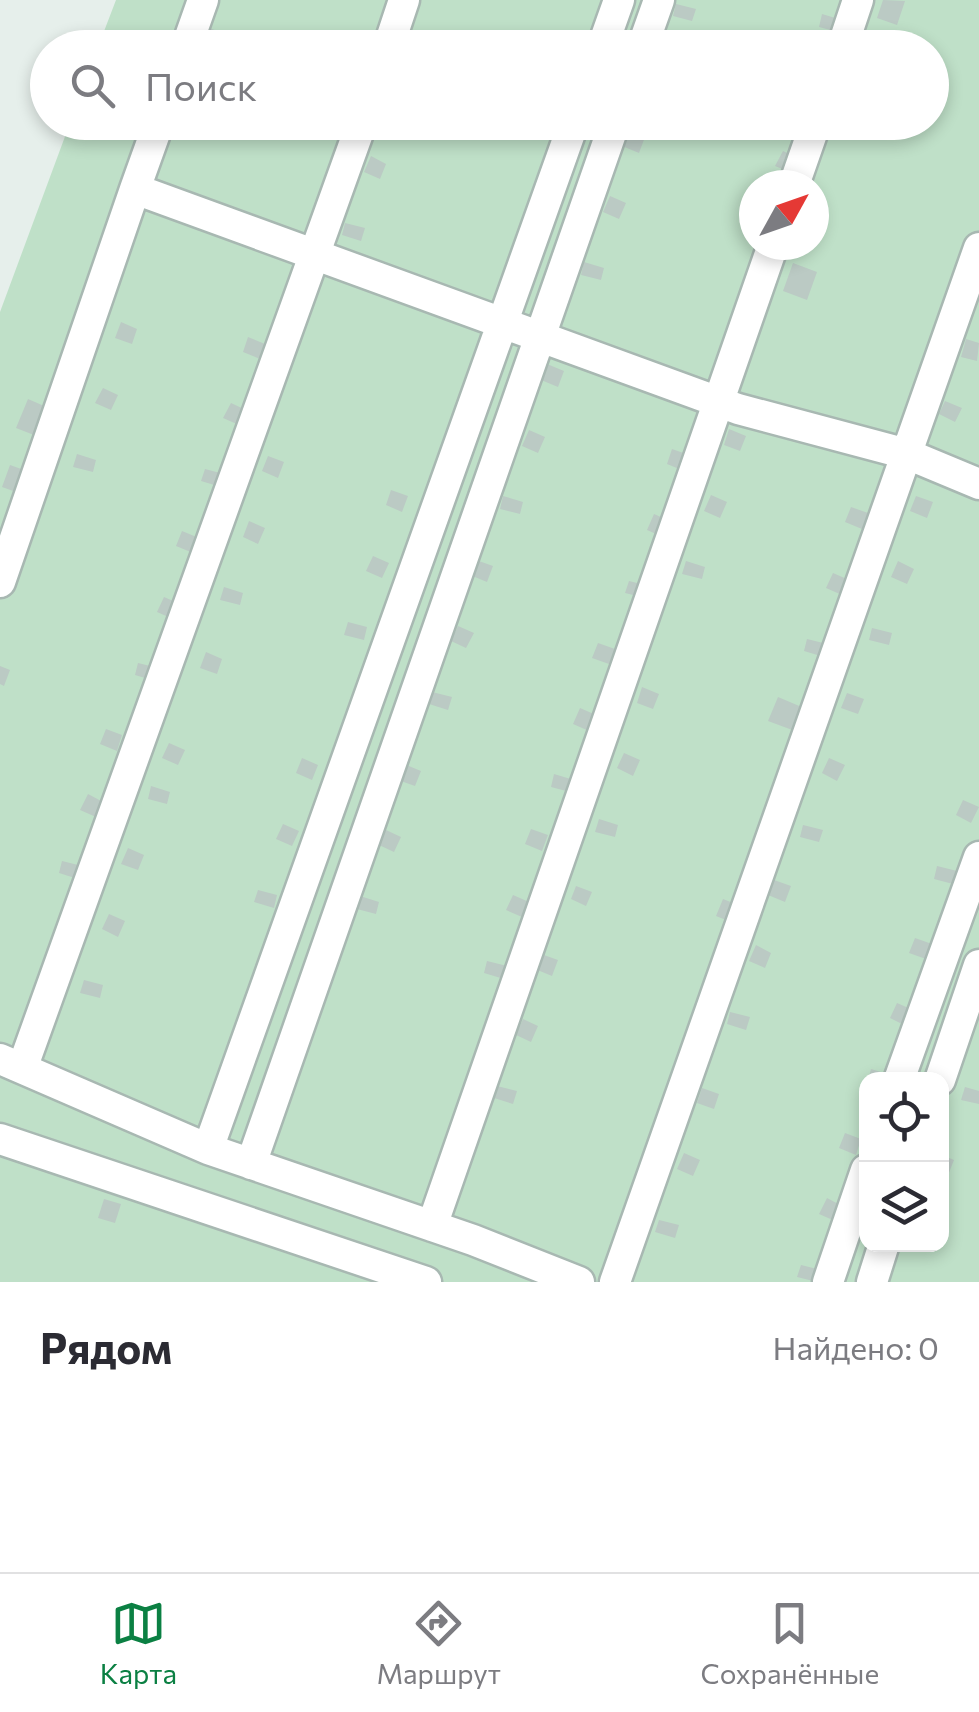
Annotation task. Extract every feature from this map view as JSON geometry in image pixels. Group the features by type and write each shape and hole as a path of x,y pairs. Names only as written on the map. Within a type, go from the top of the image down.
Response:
{"lane":[{"path":"192,30 203,0"},
{"path":"394,30 404,0"},
{"path":"608,30 619,0"},
{"path":"649,30 660,0"},
{"path":"848,30 858,0"},
{"path":"0,582 152,140"},
{"path":"356,140 12,1062 208,1150 432,1226 579,1282"},
{"path":"208,1150 567,140"},
{"path":"252,1164 609,140"},
{"path":"799,170 810,140"},
{"path":"135,188 719,402 906,454 979,484"},
{"path":"616,1282 979,248"},
{"path":"432,1226 768,260"},
{"path":"902,1072 979,856"},
{"path":"943,1072 979,965"},
{"path":"0,1139 426,1282"},
{"path":"828,1282 859,1191"},
{"path":"872,1282 881,1252"}],"green space":[{"path":"116,0 979,0 979,1282 0,1282 0,312 64,140 949,140 949,30 105,30"}],"building":[{"path":"883,0 905,1 897,25 877,18"},
{"path":"676,4 696,9 692,21 673,16"},
{"path":"822,14 842,20 839,30 819,27"},
{"path":"624,140 644,140 639,153 622,146"},
{"path":"783,151 798,158 793,170 775,166"},
{"path":"371,156 386,164 380,179 364,172"},
{"path":"610,196 626,203 619,219 603,212"},
{"path":"345,223 365,228 361,241 342,235"},
{"path":"584,262 604,268 601,280 581,275"},
{"path":"793,263 817,272 807,300 783,291"},
{"path":"121,322 137,329 132,344 115,338"},
{"path":"248,337 265,344 260,359 243,352"},
{"path":"966,339 979,343 977,361 961,357"},
{"path":"547,364 564,371 558,387 541,380"},
{"path":"103,388 118,395 111,410 95,403"},
{"path":"28,399 51,409 39,437 16,428"},
{"path":"945,401 962,408 955,422 939,414"},
{"path":"231,403 246,410 239,425 223,418"},
{"path":"729,429 746,436 740,451 724,445"},
{"path":"529,430 545,437 538,453 522,446"},
{"path":"672,449 689,455 684,471 667,464"},
{"path":"77,454 96,460 93,472 73,467"},
{"path":"268,456 284,462 278,478 262,471"},
{"path":"10,465 24,470 16,492 2,487"},
{"path":"205,469 224,474 221,487 201,481"},
{"path":"391,490 408,496 402,512 386,505"},
{"path":"711,495 727,502 720,518 704,511"},
{"path":"503,496 523,502 520,514 500,509"},
{"path":"916,496 933,502 927,518 910,511"},
{"path":"851,507 868,513 862,529 845,522"},
{"path":"654,514 670,521 663,537 647,530"},
{"path":"249,521 265,528 258,544 243,537"},
{"path":"182,531 199,538 193,553 176,546"},
{"path":"373,556 389,563 382,578 366,571"},
{"path":"476,560 493,566 487,582 470,575"},
{"path":"686,561 705,567 702,579 682,574"},
{"path":"898,561 914,569 907,584 891,577"},
{"path":"833,573 849,580 842,595 826,588"},
{"path":"629,581 649,586 645,598 625,593"},
{"path":"224,587 243,593 240,605 220,600"},
{"path":"164,597 180,604 173,619 157,612"},
{"path":"348,622 367,627 364,640 344,635"},
{"path":"458,626 474,633 466,648 451,641"},
{"path":"872,628 892,633 889,645 869,640"},
{"path":"807,639 827,644 824,657 804,651"},
{"path":"598,643 615,649 609,664 592,658"},
{"path":"206,652 222,659 217,674 200,668"},
{"path":"138,663 158,668 155,681 135,675"},
{"path":"0,666 10,670 4,686 0,684"},
{"path":"642,687 659,694 653,709 637,703"},
{"path":"432,692 452,697 448,710 429,704"},
{"path":"847,693 864,699 858,714 841,708"},
{"path":"778,697 804,708 795,731 768,721"},
{"path":"580,708 596,715 589,731 573,724"},
{"path":"106,729 122,735 117,751 100,744"},
{"path":"169,743 185,750 178,765 162,758"},
{"path":"624,753 640,760 633,776 617,768"},
{"path":"302,758 318,765 312,780 296,773"},
{"path":"829,758 845,765 837,781 822,773"},
{"path":"404,764 421,771 415,786 398,780"},
{"path":"554,774 574,780 570,792 551,787"},
{"path":"151,786 170,792 167,804 148,799"},
{"path":"88,794 103,802 96,817 80,810"},
{"path":"963,800 979,807 971,823 956,815"},
{"path":"599,819 618,825 615,837 595,832"},
{"path":"283,824 299,831 292,846 276,839"},
{"path":"803,825 823,830 819,842 800,837"},
{"path":"531,829 548,835 542,851 525,844"},
{"path":"386,830 401,837 394,852 379,845"},
{"path":"128,848 144,855 138,870 121,864"},
{"path":"62,861 82,866 78,879 59,873"},
{"path":"937,866 957,871 953,884 934,879"},
{"path":"774,880 791,886 785,902 768,895"},
{"path":"576,886 592,892 586,906 571,899"},
{"path":"258,890 277,895 274,908 254,902"},
{"path":"513,895 529,902 522,917 506,910"},
{"path":"360,896 379,902 376,914 357,909"},
{"path":"723,899 738,905 731,922 716,916"},
{"path":"109,914 125,921 118,937 102,929"},
{"path":"915,938 932,944 926,959 909,953"},
{"path":"756,945 771,953 765,968 749,961"},
{"path":"541,954 558,960 552,976 535,969"},
{"path":"487,961 507,966 504,979 484,973"},
{"path":"84,980 103,985 100,998 80,993"},
{"path":"897,1003 913,1010 906,1026 890,1018"},
{"path":"730,1012 750,1017 746,1030 727,1024"},
{"path":"523,1019 538,1026 531,1042 516,1035"},
{"path":"497,1086 517,1091 513,1104 494,1098"},
{"path":"965,1087 979,1091 979,1104 961,1100"},
{"path":"702,1088 719,1094 714,1109 697,1103"},
{"path":"845,1133 859,1138 856,1155 839,1148"},
{"path":"684,1153 700,1160 693,1176 677,1169"},
{"path":"827,1198 842,1206 835,1221 819,1214"},
{"path":"104,1199 121,1204 115,1223 98,1218"},
{"path":"659,1220 679,1225 675,1238 655,1232"},
{"path":"801,1265 821,1270 817,1282 797,1277"}]}
